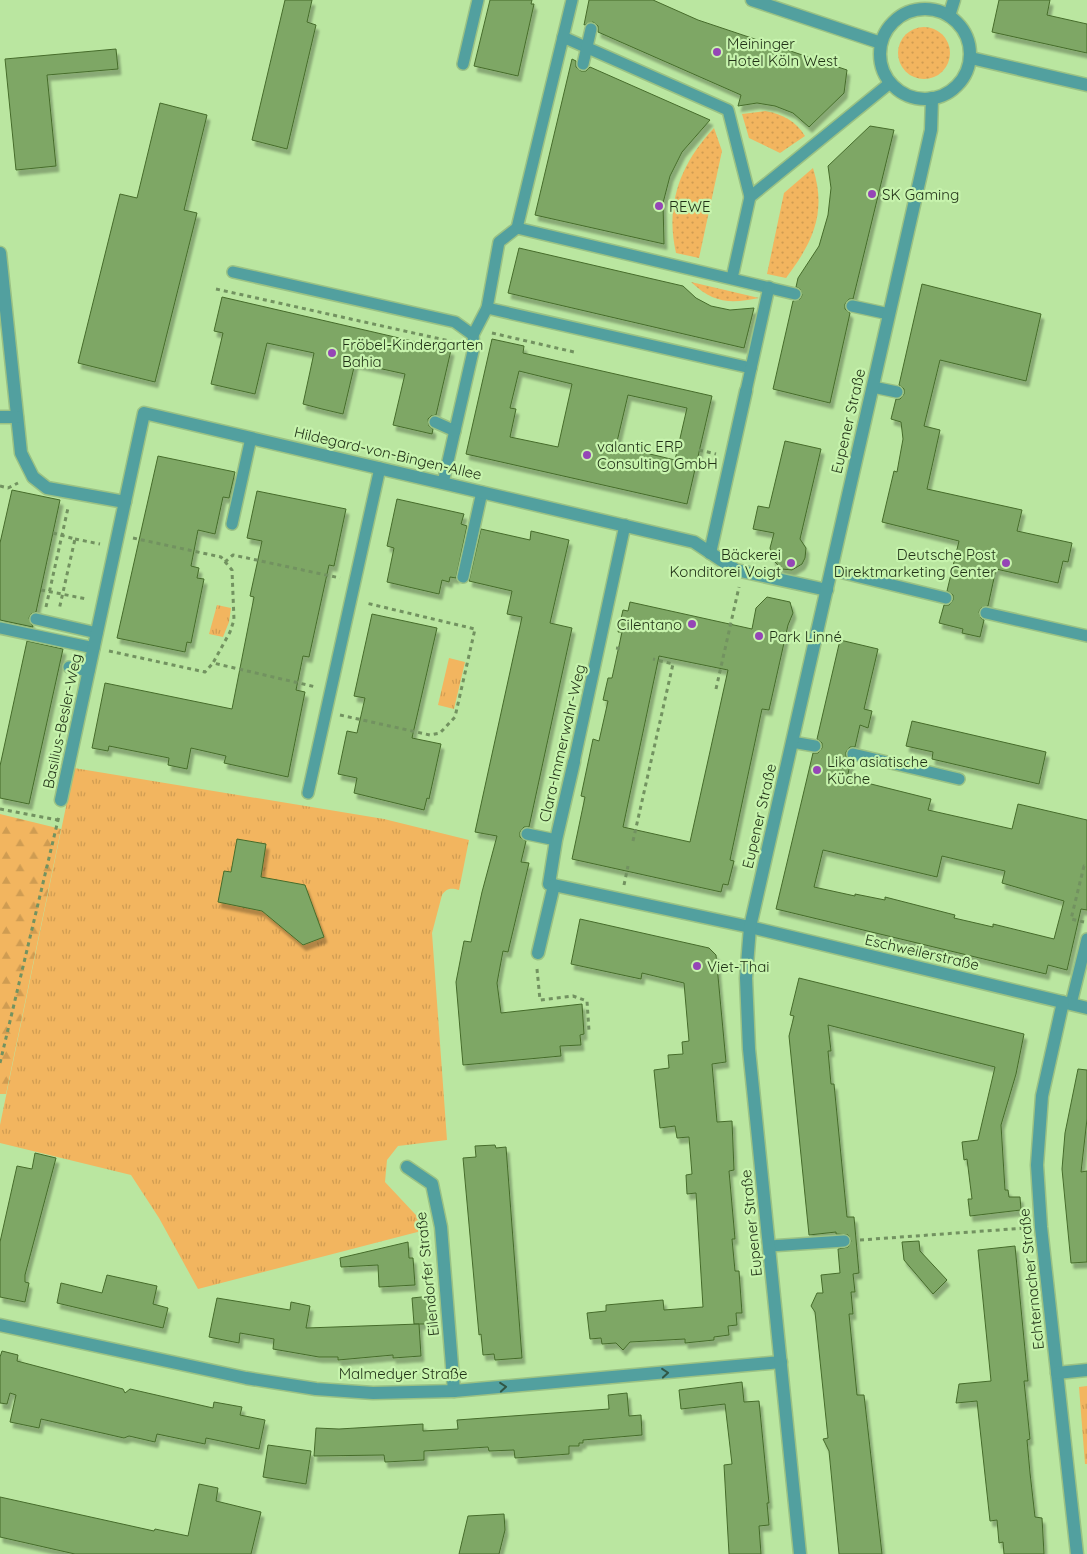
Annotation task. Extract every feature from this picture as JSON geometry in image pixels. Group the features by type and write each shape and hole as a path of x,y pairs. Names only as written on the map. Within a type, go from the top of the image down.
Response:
{"street":[{"path":"752,0 881,43"},
{"path":"949,16 954,0"},
{"path":"918,9 934,10 949,16 961,26 970,44 971,58 965,76 956,89 942,97 920,100 902,94 890,83 880,61 881,43 888,27 900,16 918,9"},
{"path":"971,58 1087,86"},
{"name":"Eupener Straße","path":"800,1554 749,1049 746,978 750,927 931,130 932,98"},
{"path":"0,254 21,453 32,477 47,488 124,502"},
{"path":"710,553 746,391"},
{"name":"Hildegard-von-Bingen-Allee","path":"144,413 694,542 742,571 826,590"},
{"name":"Basilius-Besler-Weg","path":"61,800 144,413"},
{"path":"0,417 17,417"},
{"name":"Clara-Immerwahr-Weg","path":"538,952 554,885 549,884 556,840 574,762"},
{"path":"554,885 750,927"},
{"name":"Eschweilerstraße","path":"750,927 1087,1008"},
{"name":"Echternacher Straße","path":"1067,1003 1042,1096 1038,1127 1037,1166 1041,1227 1077,1554"},
{"name":"Eilendorfer Straße","path":"407,1166 432,1184 441,1227 454,1391"},
{"name":"Malmedyer Straße","path":"0,1326 246,1378 316,1389 373,1393 454,1391 781,1362"},
{"path":"1058,1373 1087,1370"}],"lane":[{"path":"463,64 478,0"},
{"path":"443,483 473,341 487,308 499,242 517,228 572,0"},
{"path":"582,64 591,29"},
{"path":"563,37 728,110 750,197 732,278"},
{"path":"750,197 890,83"},
{"path":"517,228 795,294"},
{"path":"233,272 455,322 473,341"},
{"path":"746,391 769,287"},
{"path":"852,306 889,314"},
{"path":"487,308 751,368"},
{"path":"873,387 897,392"},
{"path":"434,422 455,431"},
{"path":"232,524 251,438"},
{"path":"308,793 380,468"},
{"path":"463,576 482,492"},
{"name":"Clara-Immerwahr-Weg","path":"574,762 625,525"},
{"path":"831,570 946,598"},
{"path":"986,613 1087,636"},
{"path":"40,620 97,632"},
{"path":"0,628 94,648"},
{"path":"69,667 89,671"},
{"path":"792,742 815,746"},
{"path":"853,754 959,780"},
{"path":"527,834 556,840"},
{"path":"1067,1003 1085,933"},
{"path":"770,1246 844,1241"}],"path":[{"path":"216,288 473,341 484,331 574,352"},
{"path":"0,486 5,487"},
{"path":"40,620 50,591 71,492"},
{"path":"53,533 75,539 116,541 221,557 232,570 234,620 230,632 213,663 331,691"},
{"path":"56,624 75,539"},
{"path":"225,562 233,556 355,581"},
{"path":"716,689 742,571"},
{"path":"41,590 103,603"},
{"path":"326,712 430,735 440,733 455,718 475,629 351,599"},
{"name":"Basilius-Besler-Weg","path":"94,648 205,672 213,663"},
{"path":"633,840 673,664 653,659"},
{"path":"0,1063 58,820 61,800"},
{"path":"0,809 58,820"},
{"path":"1085,933 1084,922 1071,919 1084,866 1087,866"},
{"path":"538,952 540,1000 573,996 587,1001 589,1031"},
{"path":"844,1241 1041,1227"}],"green space":[{"path":"924,27 934,29 942,35 948,43 950,53 948,63 942,71 934,77 924,79 914,77 906,71 900,63 898,53 900,43 906,35 914,29"},
{"path":"765,111 788,119 805,136 780,153 749,138 742,114"},
{"path":"714,128 722,151 699,258 676,253 673,235 674,202 678,186 692,156"},
{"path":"813,168 817,184 818,213 810,239 804,252 786,278 767,274 784,193"},
{"path":"691,282 759,298 739,301 722,300 707,294"},
{"path":"217,605 231,608 229,622 223,637 209,634"},
{"path":"449,658 465,662 454,709 438,705"},
{"path":"74,768 384,819 469,840 459,890 449,889 442,895 432,933 447,1140 398,1146 387,1160 385,1182 429,1229 198,1289 159,1218 131,1175 0,1143 0,1125"},
{"path":"0,814 61,829 6,1094 0,1094"},
{"path":"1087,1386 1087,1464 1085,1464 1079,1387"}],"building":[{"path":"285,0 312,0 307,22 316,25 287,149 252,140"},
{"path":"490,0 532,0 531,4 534,4 518,76 474,66"},
{"name":"Meininger Hotel Köln West","path":"589,0 653,0 698,20 847,70 844,93 809,127 793,113 775,106 757,103 738,106 741,95 598,32 598,26 593,22 584,25"},
{"path":"999,0 1050,0 1047,15 1087,24 1087,53 992,32"},
{"path":"116,49 118,69 47,75 56,166 16,170 5,59"},
{"path":"572,59 576,61 576,67 581,71 586,71 590,67 710,120 682,152 670,176 663,203 664,244 535,215"},
{"path":"160,103 207,115 184,210 197,213 155,382 78,363 120,194 137,198"},
{"path":"870,126 894,130 853,299 849,299 845,304 845,309 850,313 830,403 773,389 793,301 800,299 802,295 800,289 796,287 798,278 819,246 828,215 831,188 828,166"},
{"path":"519,248 683,286 696,298 711,306 730,310 754,308 744,348 508,293"},
{"path":"922,284 1041,314 1026,381 940,360 924,426 940,430 927,489 1022,510 1017,531 1072,543 1068,562 1063,561 1058,583 996,569 988,606 981,608 979,612 984,620 980,637 962,633 963,629 939,623 944,605 949,605 953,600 953,595 947,591 959,541 882,522 894,471 897,472 903,439 901,422 891,419 896,399 900,399 904,394 904,389 899,385"},
{"path":"222,297 451,350 436,415 428,419 429,426 433,429 432,434 393,425 405,374 355,363 343,414 303,404 314,353 267,343 255,394 211,384 223,333 214,331"},
{"path":"492,339 524,346 523,353 712,396 687,504 466,454","holes":["519,371 572,384 558,447 510,437 516,409 510,408","628,395 687,408 675,460 616,446"]},
{"path":"785,441 821,449 800,539 806,548 805,558 802,564 792,570 782,569 773,560 770,548 774,533 753,529 758,506 769,508"},
{"path":"158,456 235,472 229,498 223,497 215,534 198,530 191,566 199,568 197,578 204,579 191,643 187,642 185,652 117,638"},
{"path":"12,490 60,500 36,612 31,614 29,618 33,627 0,620 0,543"},
{"path":"257,491 346,509 334,566 329,565 309,657 303,656 296,690 305,692 288,777 224,763 226,756 191,748 187,769 168,765 169,758 109,746 108,751 92,748 105,683 232,709 254,597 250,596 262,541 247,538"},
{"path":"397,499 464,514 461,524 467,526 456,578 450,577 449,582 442,580 439,594 387,582 394,548 387,546"},
{"path":"481,529 530,540 531,531 569,540 550,623 572,628 529,827 524,827 520,832 520,837 526,841 521,862 529,863 508,952 503,951 497,983 501,1013 582,1004 584,1034 580,1035 581,1045 560,1046 561,1056 463,1065 456,982 464,941 471,942 497,836 475,832 522,617 507,614 512,591 469,581"},
{"path":"767,597 790,602 793,613 788,625 769,710 762,709 730,860 734,861 728,885 723,884 721,892 572,859 585,797 581,796 593,739 599,741 608,701 603,700 608,678 612,678 622,632 618,632 623,610 628,611 630,602 752,629 756,608","holes":["659,656 728,670 690,842 623,827"]},
{"path":"372,614 437,628 412,738 441,744 429,799 427,798 424,810 354,793 357,778 338,774 347,731 357,733 365,698 354,696"},
{"path":"840,640 878,649 864,709 872,711 868,728 860,725 855,747 850,747 846,752 846,757 851,761 847,778 931,799 928,810 1012,829 1018,804 1087,820 1087,910 1081,909 1067,970 1048,965 1046,974 776,909 813,753 818,753 822,748 822,743 817,739","holes":["823,850 937,877 942,856 1005,871 1002,883 1064,901 1054,939 993,924 993,927 954,918 955,915 885,897 885,900 855,894 855,896 814,887"]},
{"path":"27,641 63,649 29,804 0,798 0,766"},
{"path":"912,721 1046,752 1039,784 932,759 933,752 906,746"},
{"path":"237,839 266,844 261,877 305,885 324,937 303,945 262,911 218,902 224,871 231,872"},
{"path":"580,919 709,948 716,955 726,1062 712,1064 717,1122 732,1121 734,1170 729,1171 735,1239 732,1239 735,1271 739,1271 742,1313 736,1313 737,1325 728,1326 729,1335 714,1337 714,1340 685,1343 685,1339 630,1342 623,1350 616,1343 602,1344 601,1338 590,1339 587,1313 606,1311 606,1305 663,1300 664,1310 703,1307 696,1193 687,1194 686,1175 692,1174 689,1137 677,1138 675,1126 660,1128 654,1070 669,1068 668,1055 683,1054 682,1042 689,1041 684,983 642,973 641,979 571,964"},
{"path":"799,978 1024,1034 1016,1074 1001,1125 1005,1190 1008,1190 1009,1197 1020,1197 1021,1210 970,1216 968,1199 972,1199 967,1159 964,1160 962,1142 978,1140 995,1067 828,1025 831,1051 828,1051 831,1084 834,1084 847,1217 854,1217 859,1273 853,1274 855,1292 851,1292 853,1314 849,1314 857,1395 864,1395 882,1554 839,1554 829,1451 823,1439 828,1438 815,1312 811,1306 817,1293 823,1293 821,1275 840,1273 838,1249 848,1247 851,1241 848,1235 836,1234 836,1232 809,1235 789,1036 794,1016 790,1015"},
{"path":"1078,1069 1087,1070 1087,1119 1081,1172 1087,1171 1087,1262 1071,1263 1062,1169 1065,1133"},
{"path":"495,1145 496,1148 506,1147 522,1358 495,1360 494,1354 483,1355 481,1334 479,1335 463,1158 476,1157 475,1146"},
{"path":"35,1153 56,1158 25,1275 25,1282 29,1283 25,1302 0,1297 0,1242 17,1166 32,1169"},
{"path":"919,1241 920,1251 947,1280 933,1294 904,1260 902,1242"},
{"path":"408,1242 409,1258 413,1258 415,1285 379,1287 378,1265 341,1267 340,1258"},
{"path":"1015,1246 1028,1381 1024,1381 1030,1439 1027,1440 1030,1473 1035,1517 1042,1518 1044,1554 1004,1554 1003,1542 999,1543 997,1520 990,1521 977,1401 956,1403 959,1384 991,1381 978,1250"},
{"path":"107,1275 157,1286 153,1304 168,1308 163,1328 57,1303 61,1283 102,1293"},
{"path":"431,1296 433,1324 414,1324 412,1298"},
{"path":"217,1298 290,1310 291,1302 310,1306 306,1328 419,1324 421,1356 393,1358 393,1355 338,1360 338,1357 319,1357 273,1349 274,1339 240,1333 239,1343 209,1337"},
{"path":"2,1351 18,1355 17,1361 123,1389 125,1393 130,1389 213,1408 214,1402 242,1407 240,1415 265,1420 259,1449 206,1438 205,1444 157,1434 155,1442 129,1436 124,1438 41,1419 39,1428 10,1422 16,1395 10,1393 7,1404 0,1403 0,1357"},
{"path":"742,1382 744,1402 759,1401 769,1503 767,1503 769,1525 759,1526 761,1554 729,1554 724,1465 732,1464 725,1404 681,1409 679,1390"},
{"path":"627,1393 629,1416 641,1415 642,1435 583,1440 583,1443 579,1443 579,1446 569,1446 569,1454 515,1458 514,1450 489,1451 488,1447 424,1451 424,1460 385,1462 384,1455 314,1456 316,1428 339,1429 423,1424 423,1431 458,1429 457,1420 609,1409 608,1395"},
{"path":"268,1445 311,1451 306,1484 263,1477"},
{"path":"199,1484 218,1488 216,1501 261,1512 251,1554 75,1554 0,1537 0,1497 154,1531 155,1529 188,1536"},
{"path":"504,1514 505,1530 499,1554 459,1554 468,1516"}],"place":[{"name":"Meininger Hotel Köln West","path":"717,52"},
{"name":"SK Gaming","path":"872,194"},
{"name":"REWE","path":"659,206"},
{"name":"Fröbel-Kindergarten Bahia","path":"332,353"},
{"name":"valantic ERP Consulting GmbH","path":"587,455"},
{"name":"Bäckerei Konditorei Voigt","path":"791,563"},
{"name":"Deutsche Post Direktmarketing Center","path":"1006,563"},
{"name":"Cilentano","path":"692,624"},
{"name":"Park Linné","path":"759,636"},
{"name":"Lika asiatische Küche","path":"817,770"},
{"name":"Viet-Thai","path":"697,966"}]}
